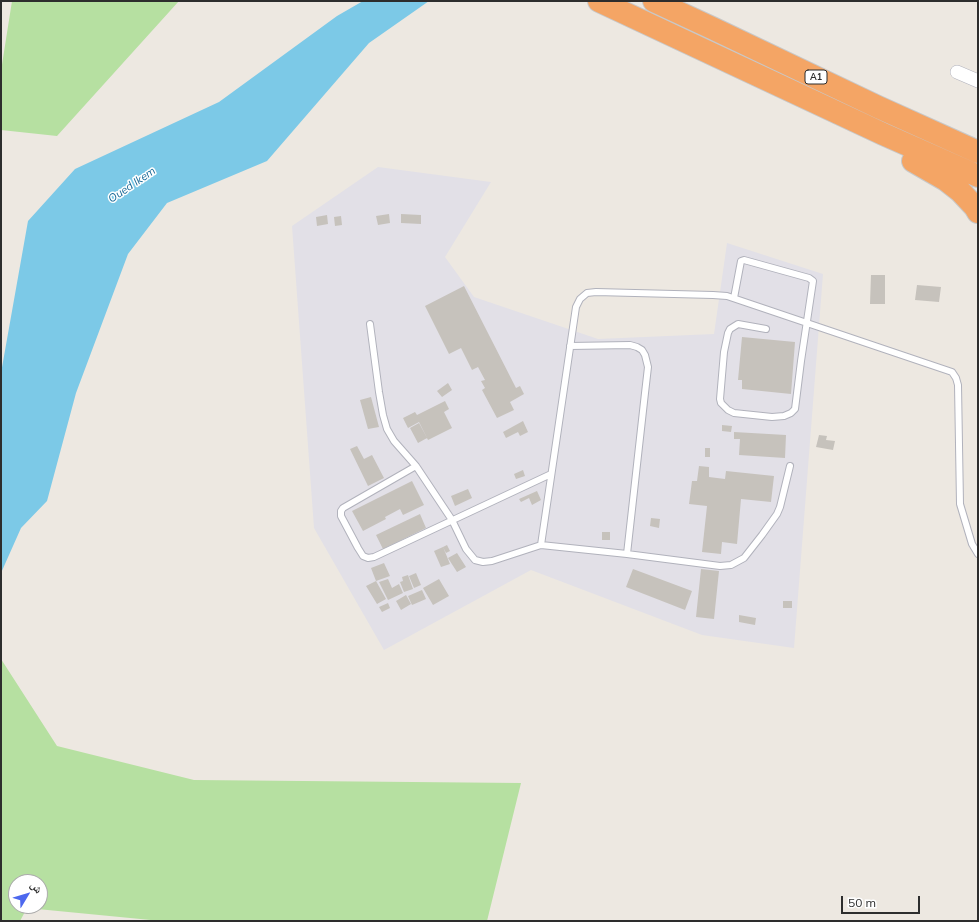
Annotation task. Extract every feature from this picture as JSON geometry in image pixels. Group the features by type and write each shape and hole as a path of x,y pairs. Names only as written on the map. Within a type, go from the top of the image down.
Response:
{"highway":[{"name":"A1","path":"599,1 883,134 978,176"},
{"name":"A1","path":"654,1 878,107 978,152"},
{"path":"795,92 892,150 929,169 946,180 960,191 978,212"}],"street":[{"path":"957,72 978,81"}],"lane":[{"path":"734,298 741,261 744,260 809,278 813,281 795,409 791,413 784,416 772,417 734,413 728,410 721,403 720,399 724,352 728,333 730,329 738,324 766,329"},
{"path":"541,545 576,307 580,299 588,293 596,292 727,296 952,372 958,385 960,504 972,544 978,554"},
{"path":"370,324 382,415 387,429 394,441 416,466 452,520 466,549 475,560 483,562 492,561 541,545 720,566 731,565 744,558 762,536 777,514 790,466"},
{"path":"570,346 630,345 642,350 645,355 648,366 646,393 628,554"},
{"path":"416,466 343,508 341,511 341,516 363,556 368,558 374,557 551,474"}],"shaded area":[{"path":"378,167 491,182 445,257 474,297 598,339 714,334 727,243 823,274 794,648 702,635 531,570 384,650 314,528 292,226"}],"green space":[{"path":"12,1 179,1 57,136 1,130 1,71"},
{"path":"1,659 57,746 194,780 521,783 487,921 161,921 48,910 48,874 8,874 8,914 24,914 20,921 1,921"}],"water":[{"name":"Oued Ikem","path":"363,1 429,1 369,43 267,161 167,203 128,254 76,393 47,501 21,528 1,573 1,373 28,221 75,169 219,102 337,16"}],"building":[{"path":"389,214 390,223 378,225 376,216"},
{"path":"401,214 421,215 421,224 401,223"},
{"path":"327,215 328,224 317,226 316,217"},
{"path":"341,216 342,225 335,226 334,217"},
{"path":"871,275 885,275 885,304 870,304"},
{"path":"917,285 941,287 939,302 915,300"},
{"path":"464,286 516,388 520,386 524,394 510,402 514,410 497,418 482,390 485,388 481,381 485,380 478,367 472,370 461,348 449,354 425,306"},
{"path":"742,337 795,342 791,394 742,389 742,380 738,380"},
{"path":"448,383 452,390 442,397 437,391"},
{"path":"371,397 379,427 368,429 360,400"},
{"path":"445,401 449,409 444,412 452,428 428,440 419,422 408,428 403,418 415,412 417,415"},
{"path":"523,421 528,432 520,436 518,432 506,438 503,432"},
{"path":"419,423 427,438 418,443 410,428"},
{"path":"722,425 732,426 731,432 722,431"},
{"path":"734,432 786,435 785,458 739,455 740,439 734,439"},
{"path":"819,435 827,436 826,440 835,441 833,450 816,447"},
{"path":"357,446 364,459 372,455 384,478 368,486 350,449"},
{"path":"705,448 710,448 710,457 705,457"},
{"path":"699,466 709,467 709,477 725,479 726,471 774,476 771,502 741,499 737,544 722,542 721,554 702,552 707,506 689,504 692,481 697,481"},
{"path":"523,470 525,476 516,479 514,474"},
{"path":"412,481 424,505 403,515 400,509 385,517 386,519 363,531 352,511"},
{"path":"468,489 472,498 455,506 451,496"},
{"path":"537,491 541,500 532,505 529,498 521,502 519,499"},
{"path":"420,514 426,528 383,549 376,535"},
{"path":"651,518 660,519 659,528 650,526"},
{"path":"602,532 610,532 610,540 602,540"},
{"path":"447,545 450,551 446,553 443,547"},
{"path":"443,547 450,564 441,567 434,551"},
{"path":"457,553 466,567 457,572 448,558"},
{"path":"384,563 390,576 376,581 371,568"},
{"path":"633,569 692,591 685,610 626,587"},
{"path":"701,569 719,571 714,619 696,617"},
{"path":"416,573 421,585 414,588 409,576"},
{"path":"408,575 413,589 404,592 400,582 403,581 402,577"},
{"path":"388,579 392,588 399,584 403,593 388,600 379,582"},
{"path":"439,579 449,596 433,605 423,588"},
{"path":"376,581 386,599 377,604 366,586"},
{"path":"422,590 426,599 412,605 408,596"},
{"path":"406,595 411,604 401,610 396,601"},
{"path":"783,601 792,601 792,608 783,608"},
{"path":"388,603 390,608 382,612 379,607"},
{"path":"739,615 756,618 755,625 739,622"}]}
